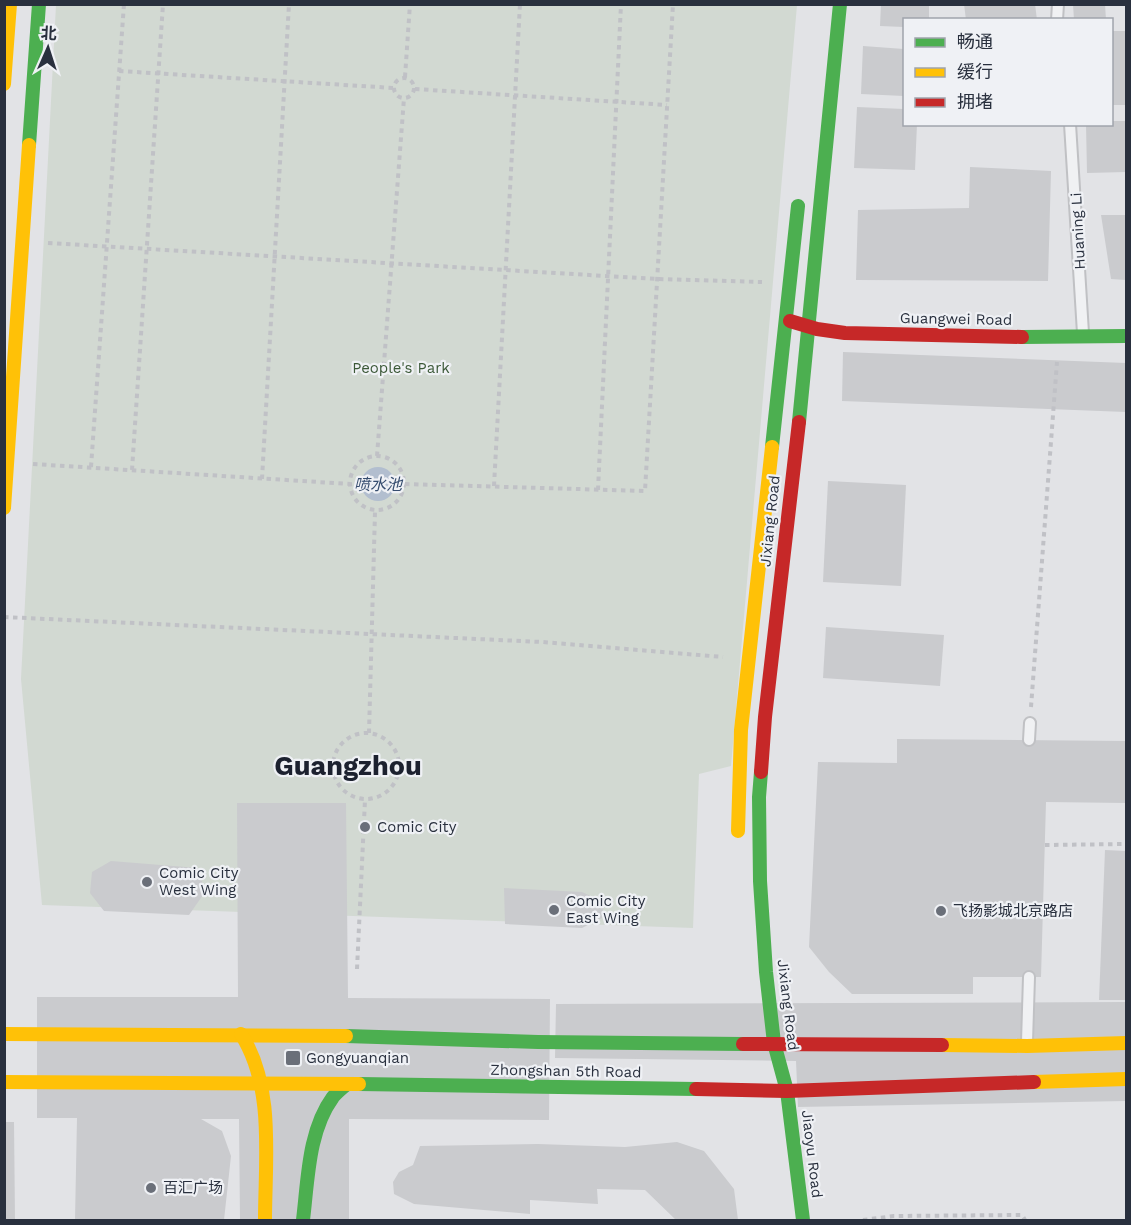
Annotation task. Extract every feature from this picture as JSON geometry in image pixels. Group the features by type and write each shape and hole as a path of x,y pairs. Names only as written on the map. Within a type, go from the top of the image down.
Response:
{"street":[{"path":"4,84 10,4"},
{"path":"4,508 39,4"},
{"name":"Jixiang Road","path":"787,1091 774,1043 760,881 759,797 765,717 809,330 816,315 840,4"},
{"name":"Jixiang Road","path":"738,842 738,772 800,190"},
{"path":"787,320 816,315"},
{"name":"Guangwei Road","path":"787,320 809,330 970,337 1126,336"},
{"name":"Zhongshan 5th Road","path":"4,1034 241,1034 538,1042 753,1039 774,1043 1027,1046 1126,1043"},
{"path":"241,1034 256,1061 260,1083 264,1129 265,1221"},
{"name":"Jixiang Road","path":"753,1039 787,1091"},
{"name":"Zhongshan 5th Road","path":"4,1082 347,1083 787,1091 1126,1079"},
{"path":"303,1221 312,1152 319,1127 334,1096 347,1083"},
{"name":"Jiaoyu Road","path":"787,1091 803,1221"}],"lane":[{"name":"Huaning Li","path":"1070,126 1083,337"},
{"path":"1029,740 1030,723"},
{"path":"1027,1046 1029,977"}],"path":[{"path":"91,467 124,4"},
{"path":"132,470 164,4"},
{"path":"262,479 289,4"},
{"path":"405,77 410,4"},
{"path":"494,486 520,4"},
{"path":"598,490 621,4"},
{"path":"405,484 645,491 673,4"},
{"path":"119,71 394,88"},
{"path":"405,77 414,83 415,89 412,95 404,98 397,95 394,88 398,80 405,77"},
{"path":"415,89 667,105"},
{"path":"377,456 404,98"},
{"path":"23,241 657,279 744,281"},
{"path":"1030,723 1059,337"},
{"path":"377,456 394,461 404,475 405,484 399,500 392,506 375,512 359,504 353,497 350,484 353,470 360,462 377,456"},
{"path":"7,462 350,484"},
{"path":"369,734 375,512"},
{"path":"4,617 542,642 749,659"},
{"path":"378,735 395,751 399,762 399,774 394,785 386,793 364,800 351,796 340,787 333,774 333,760 339,747 350,737 378,735"},
{"path":"357,969 364,800"},
{"path":"1045,846 1126,844"},
{"path":"863,1221 894,1216 1022,1215 1025,1221"}],"green space":[{"name":"People's Park","path":"56,5 797,5 731,766 699,774 693,928 42,905 21,679"}],"water":[{"name":"喷水池","path":"378,467 390,472 395,484 390,496 378,501 366,496 361,484 366,472"}],"building":[{"path":"881,4 929,4 929,18 903,18 903,27 880,26"},
{"path":"964,4 1035,4 1037,18 966,18"},
{"path":"1073,4 1105,4 1106,18 1074,18"},
{"path":"1113,31 1126,31 1126,105 1113,105"},
{"path":"863,46 903,49 903,96 861,94"},
{"path":"857,107 903,109 903,126 917,126 915,170 854,168"},
{"path":"1113,121 1126,121 1126,172 1087,173 1086,126 1113,126"},
{"path":"970,167 1051,171 1048,281 856,280 858,210 969,208"},
{"path":"1101,215 1126,215 1126,280 1111,279"},
{"path":"843,352 1126,363 1126,412 842,401"},
{"path":"828,481 906,485 901,586 823,582"},
{"path":"826,627 944,635 940,686 823,678"},
{"path":"897,739 1126,741 1126,803 1046,802 1041,977 973,977 973,994 852,994 829,972 809,947 818,762 897,763"},
{"path":"237,803 346,803 348,998 550,999 549,1120 349,1119 349,1220 240,1220 239,1119 201,1119 222,1131 231,1156 224,1220 75,1220 77,1118 37,1118 37,997 238,997"},
{"path":"1105,850 1126,851 1126,1000 1099,1000"},
{"name":"Comic City West Wing","path":"111,861 198,868 205,892 189,915 104,911 90,893 92,872"},
{"name":"Comic City East Wing","path":"504,888 582,892 604,902 602,918 582,928 505,924"},
{"path":"1126,1002 1126,1101 798,1107 796,1061 555,1058 556,1004"},
{"path":"4,1122 14,1122 15,1220 4,1220"},
{"path":"677,1142 704,1151 734,1189 738,1220 676,1220 645,1190 597,1189 598,1204 530,1200 530,1214 414,1204 394,1194 393,1182 399,1172 413,1165 420,1146 538,1144 625,1147"}],"traffic: fast":[{"path":"29,145 39,4"},
{"path":"799,422 840,4"},
{"path":"772,447 798,206"},
{"path":"1022,337 1126,336"},
{"path":"761,772 760,881 766,972 774,1043 787,1091 803,1220"},
{"path":"346,1036 538,1042 743,1044"},
{"path":"303,1220 310,1156 318,1125 333,1097 347,1084"},
{"path":"359,1084 696,1089"}],"traffic: slow":[{"path":"4,84 10,4"},
{"path":"4,508 29,145"},
{"path":"738,831 741,730 772,447"},
{"path":"4,1034 346,1036"},
{"path":"241,1034 252,1055 264,1100 265,1220"},
{"path":"942,1045 1027,1046 1126,1043"},
{"path":"1034,1082 1126,1079"},
{"path":"4,1082 359,1084"}],"traffic: jam":[{"path":"790,321 817,329 845,333 1022,337"},
{"path":"761,772 765,717 799,422"},
{"path":"743,1044 942,1045"},
{"path":"696,1089 787,1091 1034,1082"}],"place":[{"name":"Comic City","path":"365,827"},
{"name":"Comic City West Wing","path":"147,882"},
{"name":"Comic City East Wing","path":"554,910"},
{"name":"飞扬影城北京路店","path":"941,911"},
{"name":"Gongyuanqian","path":"293,1058"},
{"name":"百汇广场","path":"151,1188"}],"district":[{"name":"Guangzhou","path":"348,766"}]}
